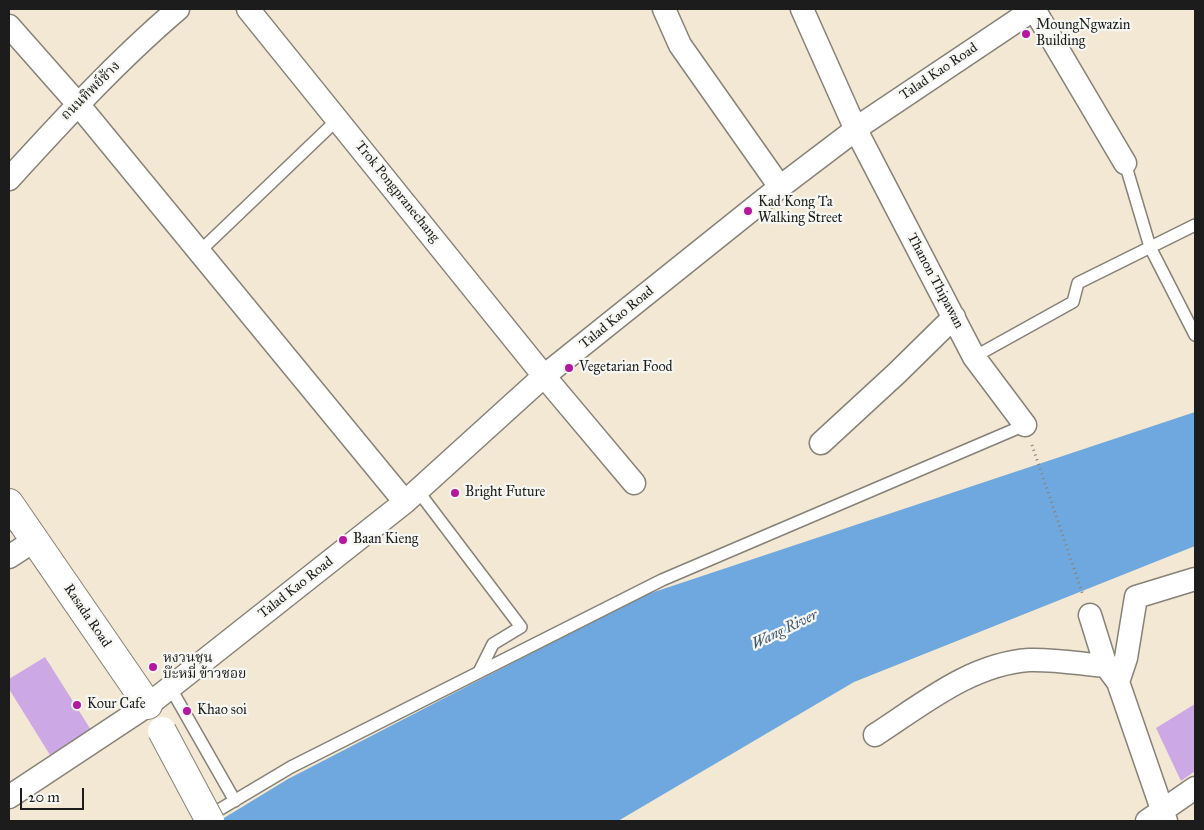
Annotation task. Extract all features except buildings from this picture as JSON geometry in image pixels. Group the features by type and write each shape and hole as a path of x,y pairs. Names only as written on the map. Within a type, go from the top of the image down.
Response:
{"street":[{"name":"ถนนทิพย์ช้าง","path":"9,179 78,103 147,35 178,9"},
{"name":"Trok Pongpranechang","path":"248,9 544,376 634,483"},
{"path":"664,9 680,46 780,187"},
{"name":"Thanon Thipawan","path":"802,9 856,130 974,357 1025,425"},
{"path":"1034,9 1124,163"},
{"name":"Talad Kao Road","path":"9,797 148,705 412,496 544,376 780,187 856,130 1034,9"},
{"path":"9,26 78,103 200,251 412,496"},
{"path":"820,443 898,374 954,316"},
{"name":"Rasada Road","path":"9,503 148,705 162,731"},
{"path":"9,557 35,540"},
{"path":"1112,674 1126,658 1136,597 1195,579"},
{"path":"1090,615 1112,674 1158,818 1195,788"},
{"path":"875,735 966,677 997,665 1029,660 1112,674"},
{"path":"162,731 210,821"}],"lane":[{"path":"200,251 338,119"},
{"path":"1124,163 1150,247 1195,335"},
{"path":"974,357 1072,302 1078,283 1195,225"},
{"path":"199,821 291,767 662,580 1025,425"},
{"path":"412,496 521,627 493,644 479,672"},
{"path":"170,687 235,801"}],"path":[{"path":"1025,425 1090,615"}],"water":[{"name":"Wang River","path":"1195,412 1195,546 854,682 618,821 219,821 288,779 642,596"}],"place":[{"name":"MoungNgwazin Building","path":"1026,34"},
{"name":"Kad Kong Ta Walking Street","path":"748,211"},
{"name":"Vegetarian Food","path":"569,368"},
{"name":"Bright Future","path":"455,493"},
{"name":"Baan Kieng","path":"343,540"},
{"name":"หงวนชุน บ๊ะหมี่ ข้าวซอย","path":"153,667"},
{"name":"Kour Cafe","path":"77,705"},
{"name":"Khao soi","path":"187,711"}]}
